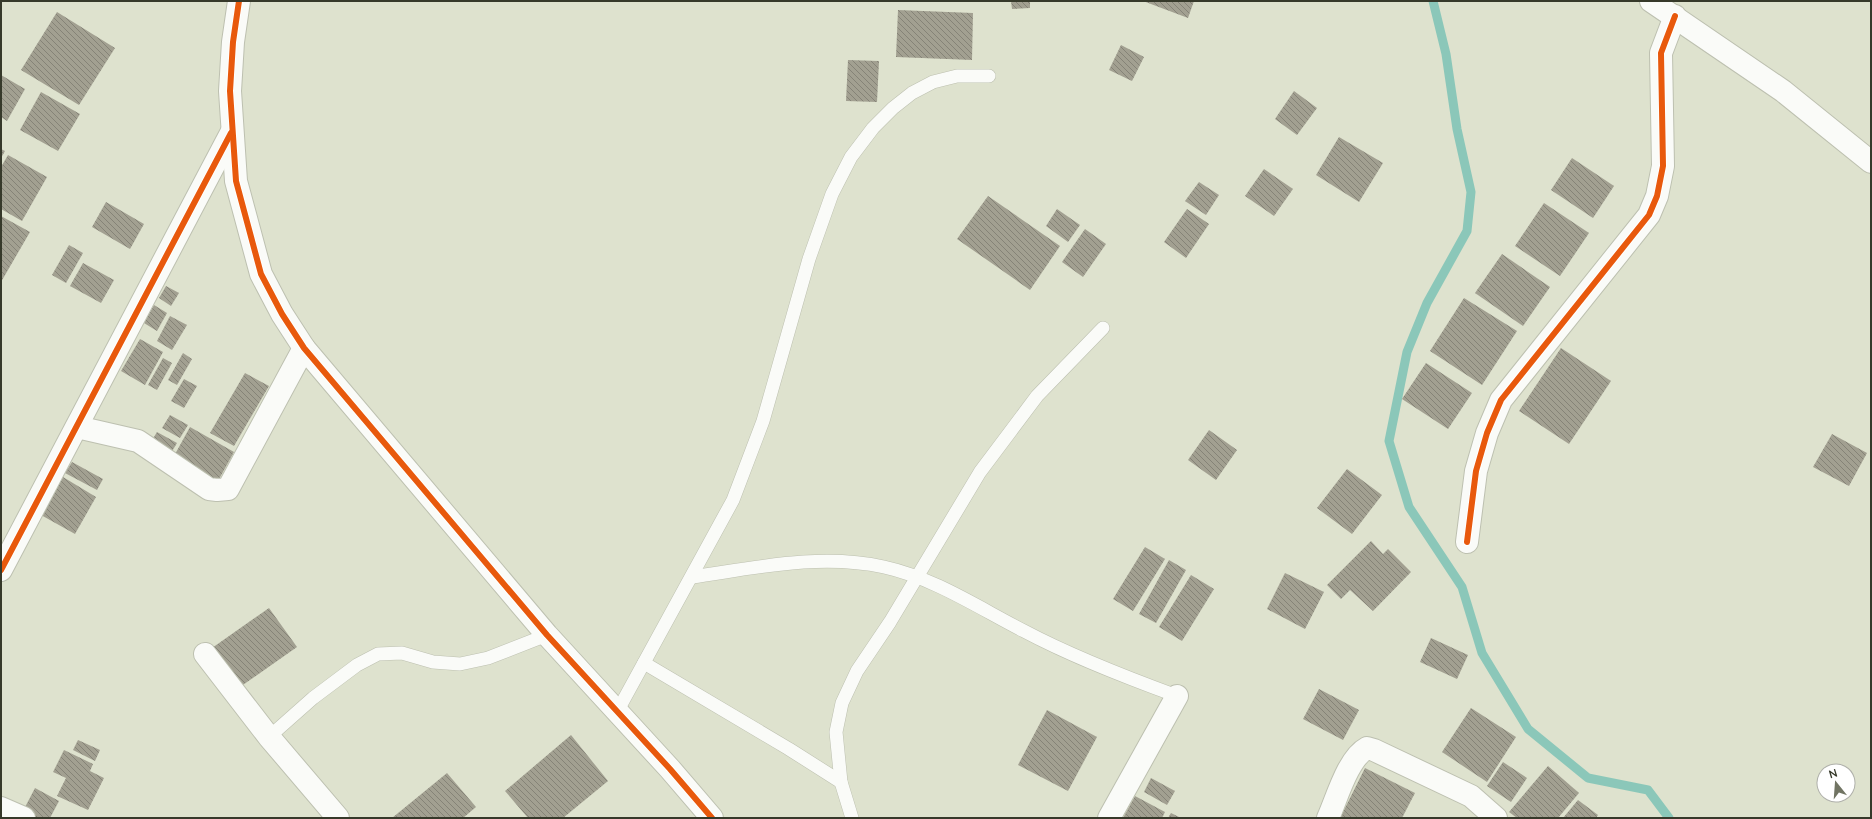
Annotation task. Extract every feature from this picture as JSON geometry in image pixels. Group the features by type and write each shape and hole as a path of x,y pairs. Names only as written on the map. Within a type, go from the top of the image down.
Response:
{"street":[{"path":"239,1 233,42 230,91 231,133 236,181 261,274 282,314 304,348 547,635 616,712 670,769 712,818"},
{"path":"1651,1 1783,91 1871,162"},
{"path":"1467,542 1476,471 1487,433 1501,400 1649,215 1657,196 1663,166 1661,53 1675,16"},
{"path":"1,570 231,133"},
{"path":"77,427 138,441 209,489 228,489 304,348"},
{"path":"206,654 269,737 338,818"},
{"path":"1109,818 1177,696"},
{"path":"1328,818 1356,757 1368,748 1471,796 1496,818"},
{"path":"1,808 24,818"}],"lane":[{"path":"616,712 692,577 733,500 763,421 809,259 832,194 851,157 873,128 893,108 912,93 933,82 957,76 988,76"},
{"path":"852,818 841,782 836,732 842,703 857,671 890,622 980,472 1037,396 1103,328"},
{"path":"692,577 789,563 839,561 883,567 918,576 1046,642 1107,670 1177,696"},
{"path":"269,737 313,698 351,670 378,654 402,653 433,662 460,664 488,658 547,635"},
{"path":"644,663 789,749 841,782"}],"building":[{"path":"1011,1 1030,1 1030,8 1012,9"},
{"path":"1143,1 1194,1 1188,18"},
{"path":"898,10 973,13 972,60 896,57"},
{"path":"57,12 115,48 79,105 21,70"},
{"path":"1121,45 1144,57 1132,81 1109,70"},
{"path":"848,60 879,61 877,102 846,101"},
{"path":"1,75 25,89 7,121 1,117"},
{"path":"1294,91 1317,108 1297,135 1275,119"},
{"path":"41,92 80,114 58,151 20,130"},
{"path":"1339,137 1383,163 1359,202 1316,175"},
{"path":"1,149 5,151 1,158"},
{"path":"8,155 47,177 22,221 1,209 1,167"},
{"path":"1572,158 1614,186 1593,218 1551,190"},
{"path":"1264,169 1293,189 1274,216 1245,196"},
{"path":"1199,182 1219,195 1206,215 1185,201"},
{"path":"988,196 1060,246 1030,290 957,239"},
{"path":"106,202 144,224 130,249 92,227"},
{"path":"1544,203 1589,233 1560,276 1515,246"},
{"path":"1057,209 1080,225 1068,242 1046,226"},
{"path":"1187,209 1209,224 1186,258 1164,242"},
{"path":"1,216 30,232 1,282"},
{"path":"1085,229 1106,244 1083,277 1062,262"},
{"path":"69,245 83,253 66,283 52,275"},
{"path":"1502,254 1550,287 1523,326 1475,293"},
{"path":"83,263 114,280 101,303 70,286"},
{"path":"166,286 179,293 171,306 159,298"},
{"path":"1464,298 1517,331 1482,385 1430,351"},
{"path":"154,305 167,313 157,331 144,323"},
{"path":"170,316 187,325 172,350 157,341"},
{"path":"140,339 163,352 145,385 121,371"},
{"path":"1561,348 1611,381 1569,444 1519,411"},
{"path":"183,353 192,359 177,385 168,380"},
{"path":"163,358 172,363 157,390 148,385"},
{"path":"1426,363 1472,393 1448,429 1402,399"},
{"path":"245,373 269,386 234,446 210,433"},
{"path":"184,379 197,386 184,408 171,401"},
{"path":"170,415 188,425 180,438 162,428"},
{"path":"190,427 234,452 218,481 174,456"},
{"path":"1209,430 1237,450 1216,480 1188,460"},
{"path":"157,432 177,443 171,453 151,442"},
{"path":"1832,434 1867,453 1849,486 1813,467"},
{"path":"72,462 103,479 97,490 65,473"},
{"path":"1347,469 1382,495 1352,534 1317,508"},
{"path":"63,477 96,497 75,534 41,515"},
{"path":"1371,541 1383,554 1388,549 1411,572 1373,611 1350,590 1341,599 1327,585"},
{"path":"1145,547 1165,559 1133,611 1113,599"},
{"path":"1169,560 1186,570 1156,623 1139,614"},
{"path":"1285,573 1324,592 1305,629 1267,609"},
{"path":"1191,575 1214,589 1182,641 1159,627"},
{"path":"269,608 297,647 240,687 212,648"},
{"path":"1431,638 1468,655 1457,679 1420,662"},
{"path":"1319,689 1359,710 1343,740 1303,719"},
{"path":"1471,708 1516,737 1487,782 1442,752"},
{"path":"1047,710 1097,737 1068,791 1018,765"},
{"path":"571,735 608,781 563,818 528,818 505,791"},
{"path":"78,740 100,750 95,761 73,750"},
{"path":"64,750 93,764 90,771 104,778 88,810 57,796 66,778 53,772"},
{"path":"1503,762 1527,778 1511,802 1487,786"},
{"path":"1548,766 1579,793 1558,818 1517,818 1509,812"},
{"path":"1365,768 1415,793 1402,818 1340,818"},
{"path":"447,773 476,807 463,818 392,818"},
{"path":"1151,778 1175,791 1167,805 1144,792"},
{"path":"35,788 59,801 50,818 37,818 23,811"},
{"path":"1135,796 1165,812 1162,818 1123,818"},
{"path":"1578,800 1598,815 1596,818 1563,818"},
{"path":"1171,813 1181,818 1168,818"}],"waterway":[{"path":"1433,1 1446,54 1457,129 1471,192 1467,231 1427,303 1407,352 1389,441 1409,507 1462,587 1482,653 1528,729 1588,778 1648,790 1669,818"}],"cycle path":[{"path":"239,1 233,42 230,91 236,181 261,274 282,314 304,348 547,635 670,769 712,818"},
{"path":"1467,542 1476,471 1487,433 1501,400 1649,215 1657,196 1663,166 1661,53 1675,16"},
{"path":"1,570 231,133"}]}
